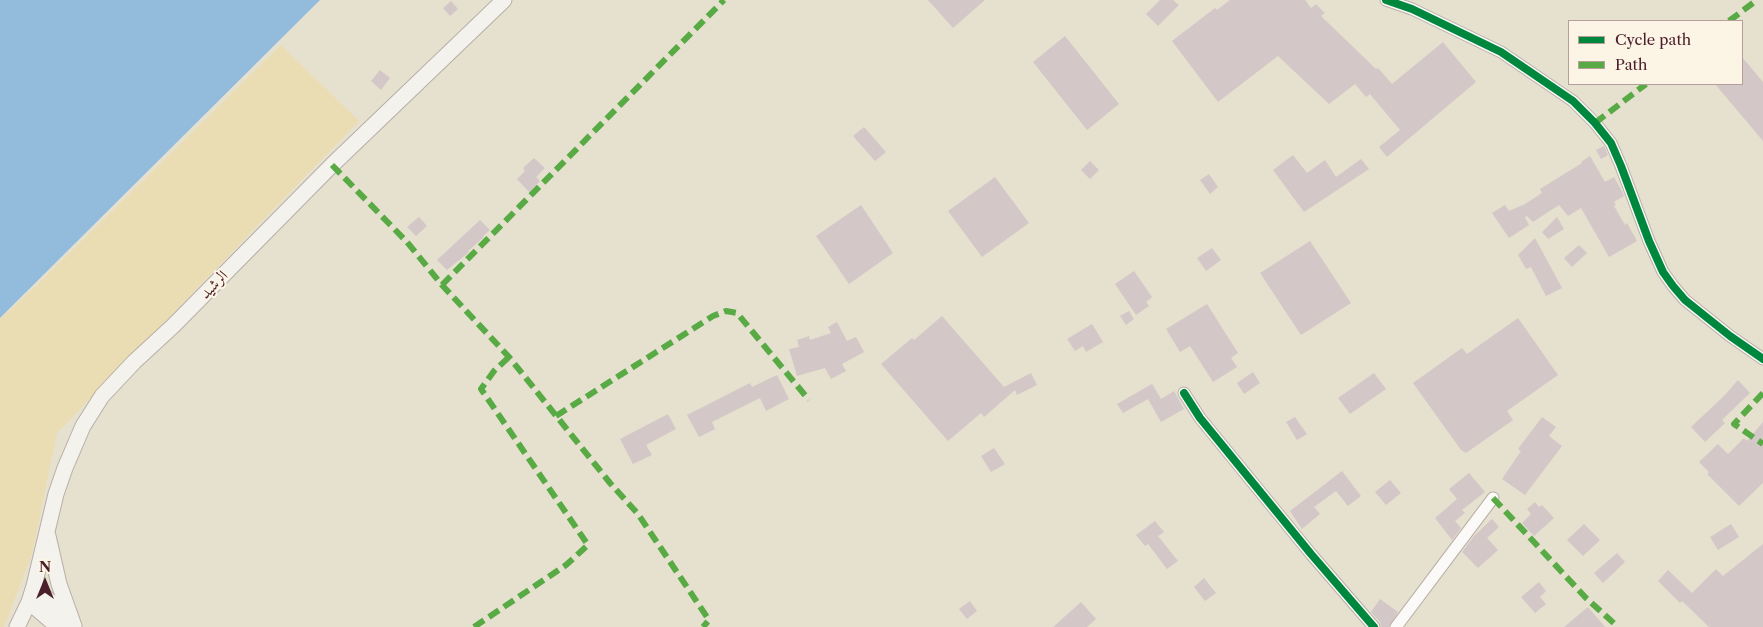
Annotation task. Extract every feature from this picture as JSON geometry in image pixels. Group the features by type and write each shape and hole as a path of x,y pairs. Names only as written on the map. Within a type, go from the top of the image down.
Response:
{"main road":[{"name":"الرشيد","path":"17,627 29,602 34,586 56,494 65,468 83,426 102,396 332,165 504,0"},
{"path":"48,532 59,584 75,626"},
{"path":"34,586 75,626"},
{"path":"29,602 58,627"}],"street":[{"path":"1386,0 1412,8 1502,52 1573,101 1595,122 1611,143 1648,241 1662,272 1685,300 1730,336 1763,359"},
{"path":"1184,393 1205,425 1305,547 1374,627"},
{"path":"1396,627 1492,498"}],"sand":[{"path":"281,45 359,121 57,433 32,554 4,627 0,627 0,319"}],"water":[{"path":"0,0 320,0 0,318"}],"building":[{"path":"928,0 985,0 953,28"},
{"path":"1160,0 1173,0 1179,5 1158,26 1146,14"},
{"path":"1230,0 1305,0 1311,8 1316,4 1325,13 1321,16 1376,69 1378,68 1392,84 1443,42 1476,82 1387,157 1379,147 1400,130 1370,94 1366,97 1355,84 1329,104 1278,56 1218,102 1172,41 1215,8 1217,10"},
{"path":"451,1 458,9 450,16 443,8"},
{"path":"1065,36 1119,104 1087,130 1033,62"},
{"path":"1743,58 1763,82 1763,141 1716,85 1743,85"},
{"path":"380,70 390,78 381,90 371,81"},
{"path":"864,127 886,152 875,161 853,136"},
{"path":"1604,146 1608,155 1601,159 1596,150"},
{"path":"1293,155 1307,173 1325,160 1336,177 1361,159 1369,169 1304,212 1273,170"},
{"path":"1590,156 1605,182 1614,177 1623,193 1624,196 1614,202 1616,205 1614,206 1625,225 1627,223 1637,241 1609,257 1581,208 1568,216 1559,205 1533,222 1527,216 1525,217 1529,225 1509,238 1492,213 1505,205 1509,211 1525,204 1542,193 1540,189"},
{"path":"534,158 545,168 536,177 540,181 529,192 517,179 525,171 523,168"},
{"path":"1090,161 1099,170 1090,179 1081,170"},
{"path":"1209,174 1218,187 1210,194 1200,180"},
{"path":"995,177 1029,223 982,257 948,211"},
{"path":"861,205 893,253 849,284 816,236"},
{"path":"419,217 427,226 416,236 407,227"},
{"path":"1557,217 1564,229 1548,239 1542,232"},
{"path":"480,220 490,230 469,252 447,270 437,260"},
{"path":"1535,238 1562,288 1546,296 1531,267 1526,269 1518,255"},
{"path":"1310,241 1351,303 1301,335 1260,273"},
{"path":"1579,245 1587,253 1572,267 1564,258"},
{"path":"1212,248 1221,260 1206,271 1197,258"},
{"path":"1134,271 1152,297 1146,302 1149,306 1136,315 1115,284"},
{"path":"1207,304 1238,353 1231,358 1237,367 1213,382 1190,346 1180,352 1166,329"},
{"path":"1129,311 1134,319 1126,325 1120,316"},
{"path":"942,316 1004,387 1031,373 1037,385 1017,395 1015,390 984,417 981,413 948,441 881,364 912,338 914,340"},
{"path":"1518,318 1558,375 1507,411 1513,420 1466,453 1461,450 1413,383 1462,348 1467,354"},
{"path":"837,322 847,341 856,337 864,352 842,364 846,371 831,379 825,368 797,376 789,349 799,347 797,340 809,336 810,340 831,333 828,327"},
{"path":"1092,324 1103,342 1086,352 1083,346 1075,351 1067,339"},
{"path":"1253,372 1260,383 1244,394 1237,383"},
{"path":"1374,373 1386,389 1350,414 1338,398"},
{"path":"777,375 789,399 766,411 760,398 712,422 715,429 699,437 687,415 750,383 752,387"},
{"path":"1738,380 1750,393 1722,420 1725,423 1705,442 1691,427"},
{"path":"1152,384 1161,399 1174,391 1184,409 1161,422 1148,399 1123,413 1117,404"},
{"path":"668,414 676,429 646,445 652,455 633,464 620,439"},
{"path":"1295,417 1307,434 1297,440 1286,422"},
{"path":"1542,417 1556,427 1549,436 1562,446 1525,495 1502,479 1521,451 1518,449"},
{"path":"1763,422 1763,483 1739,506 1707,474 1709,472 1699,462 1718,444 1728,454 1744,438 1747,441"},
{"path":"994,448 1005,464 991,472 981,456"},
{"path":"1342,471 1361,496 1348,506 1336,491 1314,507 1320,514 1302,529 1290,511"},
{"path":"1469,473 1485,492 1462,510 1465,513 1455,521 1461,528 1452,540 1435,518 1457,499 1449,489"},
{"path":"1390,480 1401,493 1386,505 1375,492"},
{"path":"1535,502 1539,507 1542,505 1554,518 1534,536 1522,523 1531,514 1527,509"},
{"path":"1492,519 1499,527 1487,538 1498,550 1478,568 1462,552 1474,536"},
{"path":"1155,521 1164,532 1158,536 1178,561 1167,569 1148,544 1145,546 1136,535"},
{"path":"1584,524 1600,540 1583,556 1567,540"},
{"path":"1731,524 1739,537 1718,550 1710,537"},
{"path":"1763,544 1763,627 1709,627 1682,601 1680,603 1658,581 1668,570 1692,593 1716,569 1723,576"},
{"path":"1617,553 1625,562 1603,583 1594,573"},
{"path":"1204,578 1216,593 1205,601 1194,587"},
{"path":"1539,582 1546,591 1540,597 1546,604 1535,613 1521,597"},
{"path":"1380,599 1398,612 1389,627 1381,627 1380,622 1371,612"},
{"path":"970,601 977,611 967,619 959,609"},
{"path":"1081,602 1096,619 1087,627 1053,627"},
{"path":"1588,607 1605,627 1564,627"}],"marked path":[{"path":"442,285 724,0"},
{"path":"1730,20 1757,0"},
{"path":"1595,123 1645,85"},
{"path":"332,165 407,242 442,285 509,357 610,483 638,514 709,620 703,627"},
{"path":"556,416 713,316 726,311 737,313 809,400"},
{"path":"474,627 566,565 588,545 481,389 494,371 509,357"},
{"path":"1763,393 1734,424 1763,444"},
{"path":"1493,498 1586,598 1618,627"}],"cycle path":[{"path":"1386,0 1412,9 1501,52 1573,101 1595,123 1611,143 1649,241 1663,272 1673,286 1685,300 1730,336 1763,359"},
{"path":"1184,393 1200,418 1311,554 1374,627"}]}
